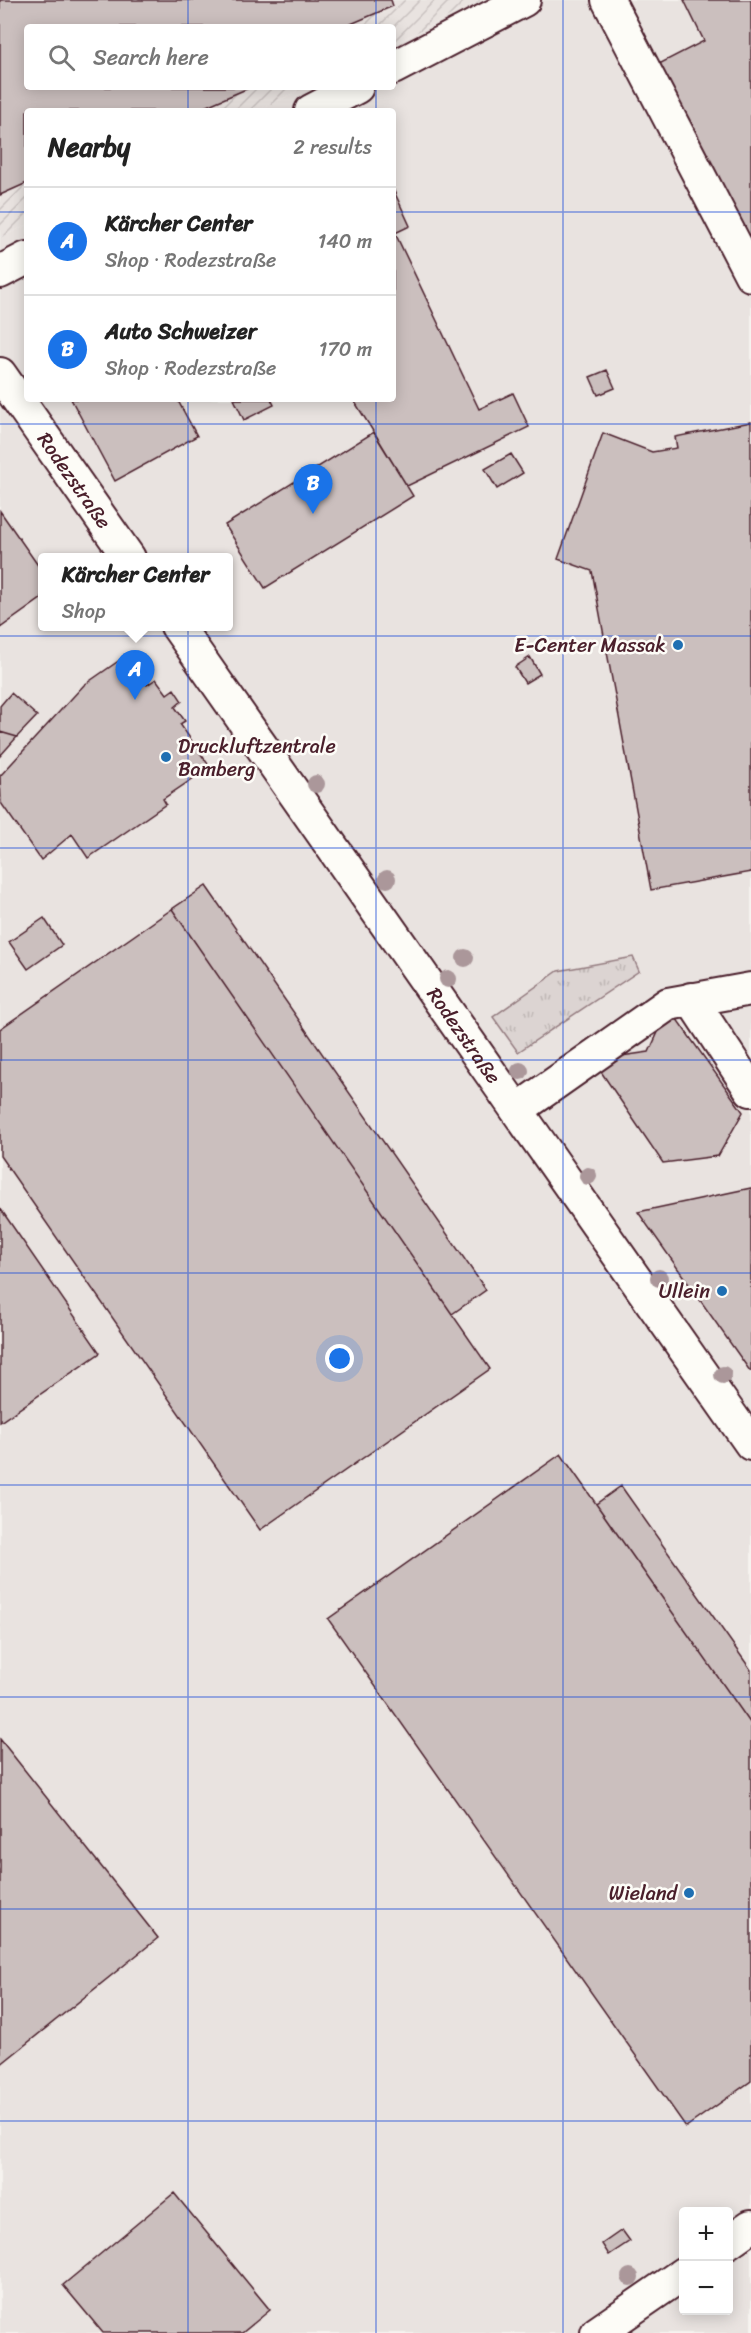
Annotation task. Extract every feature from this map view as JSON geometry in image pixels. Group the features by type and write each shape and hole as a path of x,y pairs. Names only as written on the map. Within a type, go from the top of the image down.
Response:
{"street":[{"path":"396,66 524,0"},
{"path":"608,0 751,275"},
{"path":"316,108 351,90"},
{"path":"0,272 24,260"},
{"name":"Rodezstraße","path":"0,374 125,553"},
{"name":"Rodezstraße","path":"180,631 751,1444"},
{"path":"517,1110 668,1004 751,989"},
{"path":"691,999 751,1090"},
{"path":"597,2333 679,2276"}],"shaded area":[{"path":"0,0 482,0 396,43 396,24 24,24 24,90 300,90 263,108 24,108 24,226 0,238"},
{"path":"482,0 751,0 751,2333 0,2333 0,238 24,226 24,402 396,402 396,108 263,108 300,90 396,90 396,43"}],"green space":[{"path":"633,957 639,971 518,1052 493,1017 558,971"}],"building":[{"path":"0,0 391,0 393,6 351,24 24,24 24,90 244,90 202,108 24,108 24,184 0,195"},
{"path":"684,0 751,0 751,250 657,65 704,41"},
{"path":"396,196 410,226 396,233"},
{"path":"396,235 479,409 513,393 529,427 407,486 355,402 396,402"},
{"path":"607,370 615,388 598,395 590,377"},
{"path":"73,402 179,402 197,436 115,481"},
{"path":"235,402 272,402 274,405 244,420"},
{"name":"E-Center Massak","path":"751,422 751,872 651,890 592,571 558,559 603,433 652,452 677,448 675,437"},
{"path":"374,432 413,496 265,588 225,525"},
{"path":"511,454 523,473 497,489 485,469"},
{"path":"0,511 38,565 38,601 0,628"},
{"path":"530,657 540,674 525,683 515,667"},
{"path":"120,660 126,668 132,663 147,685 156,679 167,694 174,689 182,701 175,707 185,721 180,724 210,767 163,799 166,804 88,858 72,834 41,860 1,803 0,776 84,685"},
{"path":"11,693 37,716 17,737 0,732 0,706"},
{"path":"0,732 17,737 0,756"},
{"path":"206,886 486,1290 452,1314 172,909"},
{"path":"172,909 490,1369 260,1530 0,1156 0,1029"},
{"path":"44,918 62,945 28,969 9,942"},
{"path":"669,1008 743,1112 718,1156 663,1163 593,1060 649,1052"},
{"name":"Ullein","path":"751,1188 751,1371 750,1371 638,1212"},
{"path":"0,1208 100,1353 0,1422"},
{"path":"561,1454 751,1724 751,2081 686,2127 328,1619"},
{"path":"621,1486 751,1670 751,1724 596,1504"},
{"path":"0,1739 158,1938 0,2065"},
{"path":"174,2193 270,2310 242,2333 103,2333 63,2285"},
{"path":"622,2230 630,2241 609,2255 602,2244"}],"place":[{"name":"Auto Schweizer","path":"313,514"},
{"name":"E-Center Massak","path":"678,645"},
{"name":"Kärcher Center","path":"135,700"},
{"name":"Druckluftzentrale Bamberg","path":"166,757"},
{"name":"Ullein","path":"722,1291"},
{"name":"Wieland","path":"689,1893"}]}
